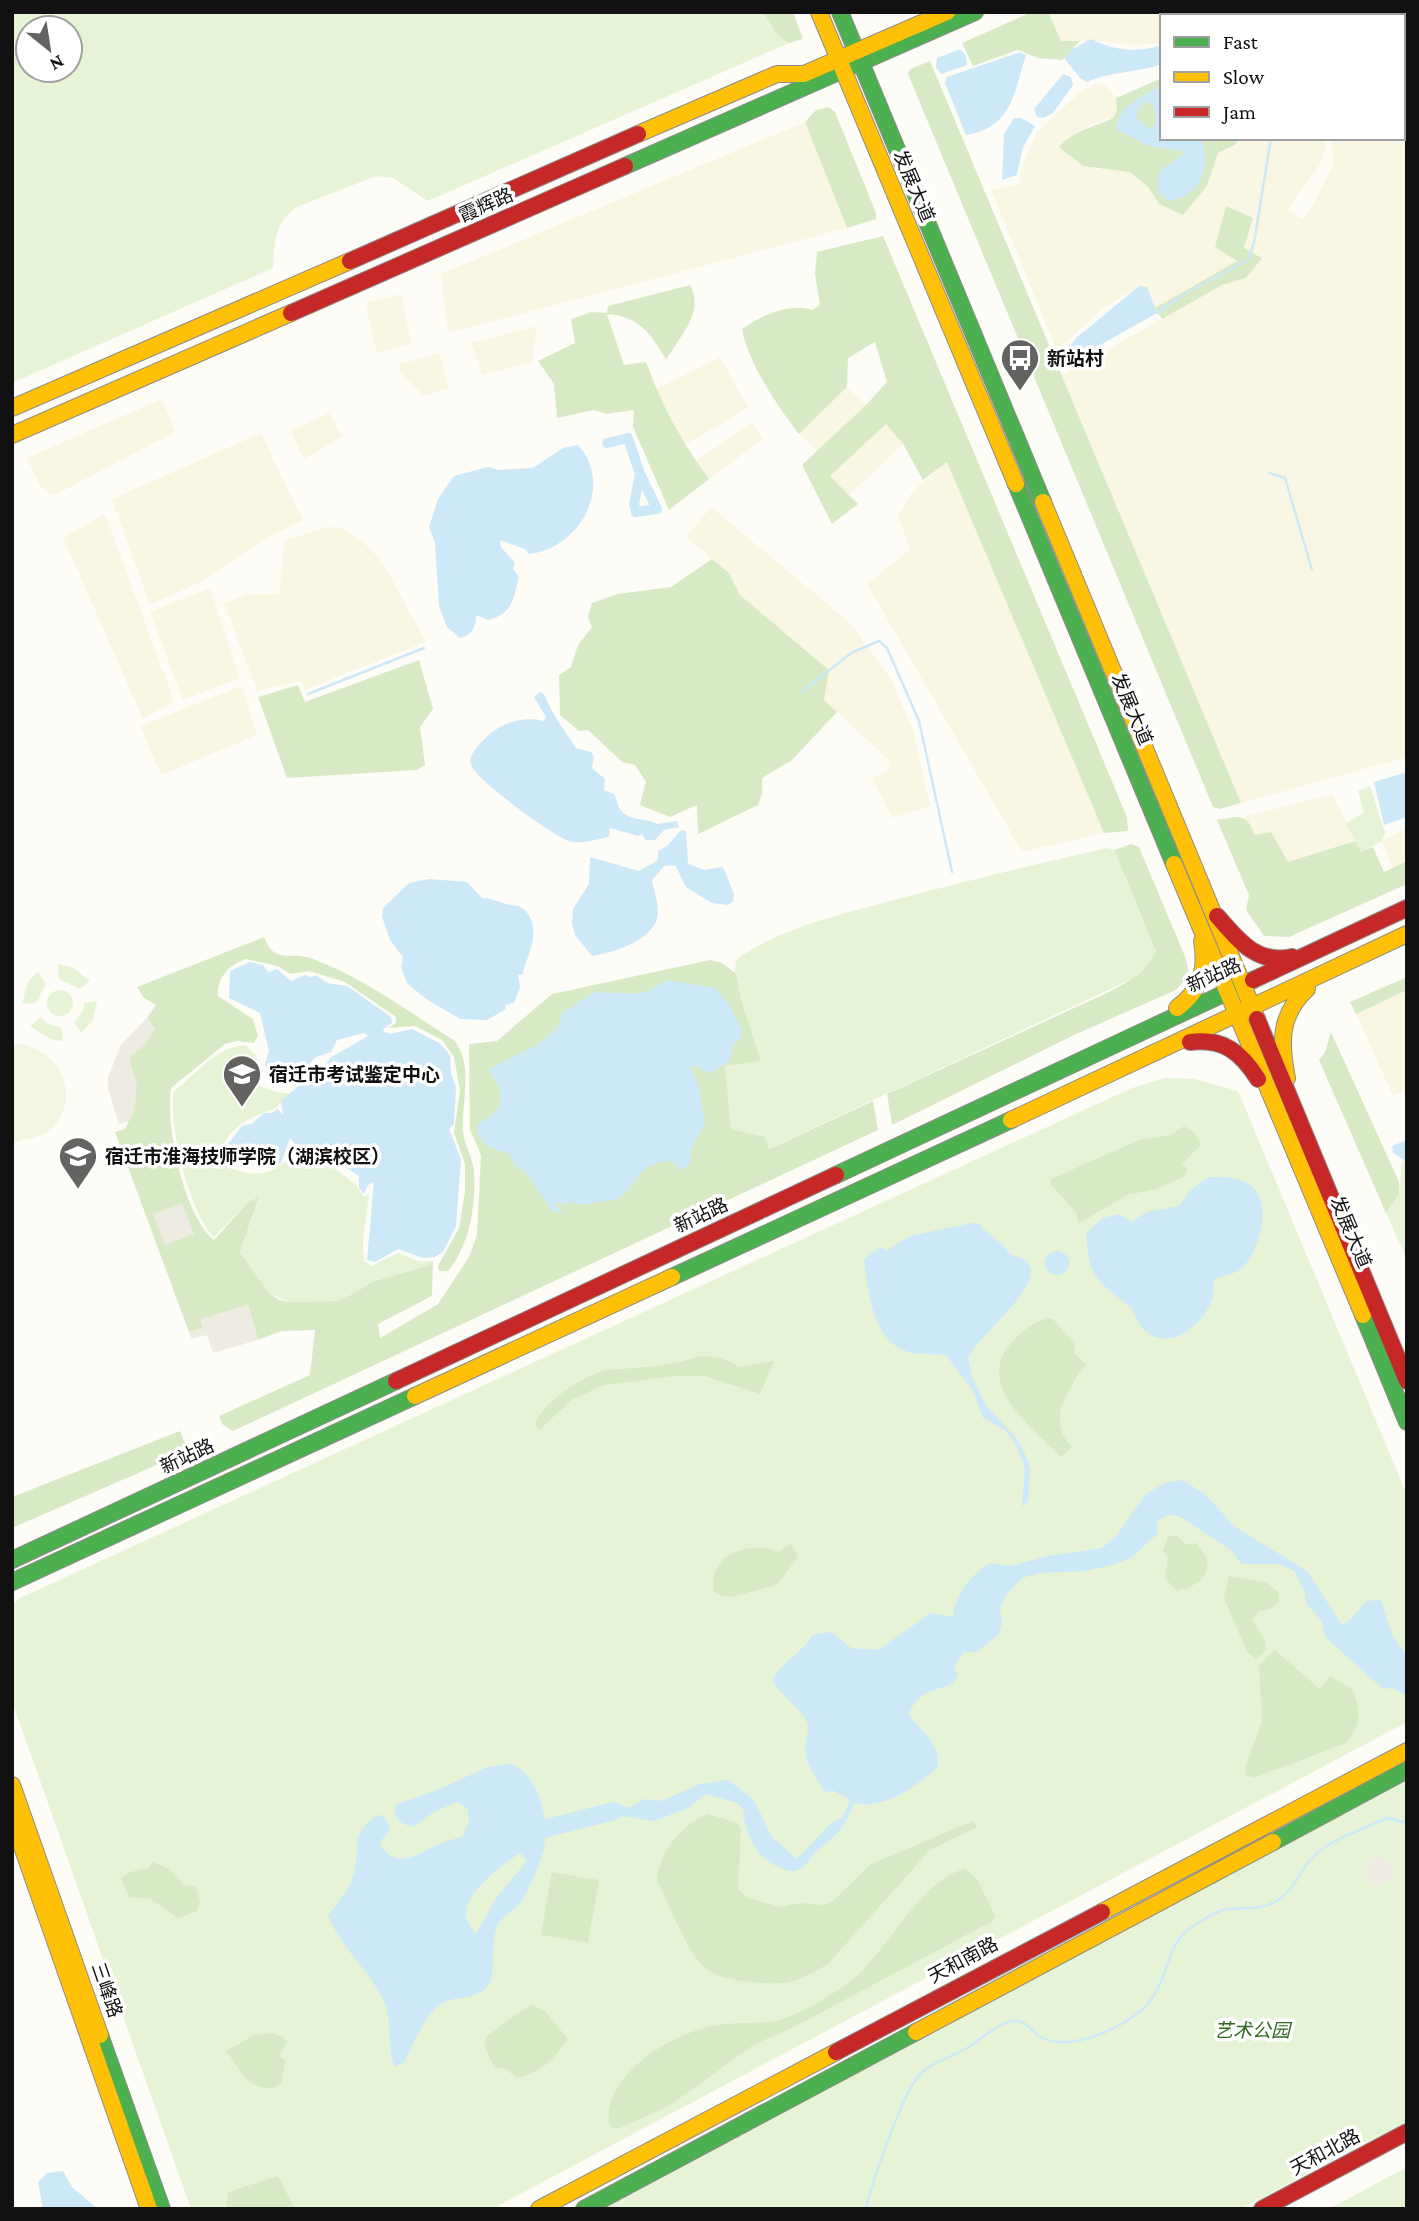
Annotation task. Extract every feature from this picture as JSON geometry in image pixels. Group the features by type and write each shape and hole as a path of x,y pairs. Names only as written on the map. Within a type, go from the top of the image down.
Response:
{"street":[{"name":"发展大道","path":"819,12 1407,1422"},
{"name":"发展大道","path":"840,12 1407,1381"},
{"name":"霞辉路","path":"859,58 947,12"},
{"name":"霞辉路","path":"12,435 859,58 975,12"},
{"name":"霞辉路","path":"12,408 776,74 804,74 841,66"},
{"name":"新站路","path":"12,1560 1407,908"},
{"path":"1213,912 1254,953 1276,960 1344,937"},
{"path":"1145,1030 1189,1000 1200,988 1206,971 1197,918"},
{"path":"12,1582 1237,1016 1407,934"},
{"path":"1296,1111 1281,1048 1282,1020 1295,998 1352,961"},
{"path":"1151,1055 1205,1039 1228,1044 1251,1066 1280,1118"},
{"path":"12,1554 54,1542"},
{"path":"12,1589 59,1560"},
{"name":"天和南路","path":"539,2209 1407,1751"},
{"path":"584,2209 1407,1770"},
{"name":"三峰路","path":"12,1785 162,2209"},
{"name":"三峰路","path":"12,1818 149,2209"},
{"name":"天和北路","path":"1262,2209 1407,2132"},
{"name":"天和北路","path":"1283,2209 1407,2143"}],"shaded area":[{"path":"1048,12 1176,12 1160,14 1158,43 1135,45 1100,41 1061,41"},
{"path":"1407,12 1405,78 1405,16"},
{"path":"1105,83 1116,98 1117,111 1113,118 1092,124 1068,137 1059,147 1095,169 1106,167 1130,172 1149,188 1159,204 1183,215 1207,186 1218,152 1235,146 1238,140 1324,140 1326,144 1320,164 1288,210 1302,219 1313,205 1333,166 1332,140 1405,140 1407,96 1407,757 1241,803 1062,375 1222,285 1246,278 1244,248 1253,218 1226,206 1237,261 1155,308 1147,287 1139,286 1102,309 1057,351 991,190 1019,184 1021,168 1037,132 1079,93 1096,84"},
{"path":"805,122 847,228 448,333 441,274"},
{"path":"401,294 411,344 377,353 365,303"},
{"path":"537,326 532,362 482,375 471,343"},
{"path":"439,353 449,388 424,396 399,371 400,364"},
{"path":"720,357 748,407 685,446 655,389"},
{"path":"847,387 866,405 818,451 799,434"},
{"path":"162,399 175,432 53,496 41,488 27,458"},
{"path":"329,413 343,436 304,460 291,431"},
{"path":"752,423 763,439 709,479 696,461"},
{"path":"886,424 903,444 849,495 830,476"},
{"path":"261,433 303,520 271,536 200,582 150,605 112,499"},
{"path":"947,461 1104,833 1022,852 867,584 910,549 898,516 912,492"},
{"path":"711,507 850,623 891,679 913,730 930,806 892,818 872,777 889,771 890,761 824,700 814,657 740,595 729,573 686,537"},
{"path":"105,514 174,701 143,719 63,538"},
{"path":"329,527 343,528 370,548 384,565 426,642 304,690 301,681 257,691 224,603 247,594 279,594 285,540"},
{"path":"210,588 240,678 183,700 150,612"},
{"path":"242,686 257,735 161,775 140,726"},
{"path":"1333,794 1355,841 1287,862 1271,832 1255,835 1244,817"},
{"path":"1407,828 1407,861 1393,868 1382,841"},
{"path":"1407,990 1407,1090 1393,1096 1356,1014"},
{"path":"147,1018 155,1029 144,1045 129,1057 137,1086 133,1114 129,1121 119,1124 108,1089 108,1077 121,1045"},
{"path":"182,1203 194,1234 165,1245 153,1214"},
{"path":"248,1305 258,1340 213,1353 207,1335 191,1339 189,1332 203,1328 200,1319"},
{"path":"1379,1857 1389,1861 1393,1871 1389,1881 1379,1885 1369,1881 1365,1871 1369,1861"}],"green space":[{"path":"12,12 764,12 770,26 789,43 428,201 393,178 376,176 297,207 280,226 275,242 273,268 12,383"},
{"path":"764,12 793,12 803,39 789,43 784,40 774,30"},
{"path":"1032,12 1048,12 1061,41 1080,41 1062,60 1038,58 1018,50 973,66 962,43"},
{"path":"930,61 1241,803 1219,809 1213,807 908,74 910,69"},
{"path":"1160,79 1160,140 1238,140 1235,145 1218,153 1207,186 1183,215 1159,204 1149,188 1130,172 1083,166 1059,147 1078,133 1113,118 1117,111 1116,98"},
{"path":"829,107 835,112 876,213 876,219 847,228 805,122 816,110"},
{"path":"1226,206 1253,218 1244,248 1262,258 1246,278 1222,285 1162,319 1155,308 1237,261 1215,247"},
{"path":"883,236 1127,817 1128,831 1104,833 947,462 923,480 903,444 886,424 830,476 858,504 832,524 802,465 887,382 875,342 848,358 847,387 799,434 773,398 750,356 742,329 757,319 785,309 812,310 820,305 815,274 817,252"},
{"path":"690,285 694,295 693,314 666,360 649,334 635,322 607,314 624,365 646,362 673,423 709,479 669,510 633,427 634,410 606,414 594,410 557,418 554,384 538,361 575,343 571,319 592,312 607,313 608,306"},
{"path":"712,559 729,573 740,595 829,670 824,700 837,712 792,760 762,778 762,794 758,805 698,834 697,805 670,817 640,805 646,782 635,765 622,762 588,730 579,731 560,715 559,675 571,667 578,645 592,627 588,617 592,603 618,594 671,587"},
{"path":"419,660 433,709 420,727 425,765 417,770 287,778 258,697 298,685 305,702"},
{"path":"1370,786 1385,833 1382,841 1361,852 1346,823 1364,813 1358,791"},
{"path":"1235,817 1246,820 1255,835 1271,832 1288,862 1355,841 1361,852 1373,847 1384,872 1407,861 1407,884 1289,937 1264,936 1246,910 1249,895 1217,820"},
{"path":"1131,844 1139,847 1186,959 1189,975 1176,990 1074,1035 892,1125 887,1094 1109,992 1137,976 1148,965 1156,951 1114,850"},
{"path":"1107,848 1114,850 1156,951 1151,963 1136,977 768,1149 765,1137 730,1129 725,1066 761,1061 738,993 735,967 738,958 771,939 827,918"},
{"path":"264,937 268,946 278,954 313,959 386,996 455,1041 461,1051 465,1073 463,1131 474,1168 474,1199 466,1238 448,1271 439,1271 438,1266 459,1228 465,1192 465,1164 454,1133 460,1090 454,1057 442,1040 415,1026 388,1028 396,1023 396,1017 345,982 309,971 290,974 278,966 246,959 225,973 218,996 253,1019 258,1036 254,1043 237,1041 225,1044 171,1088 174,1146 194,1211 203,1228 214,1240 248,1202 259,1197 240,1252 269,1293 279,1300 336,1301 371,1282 430,1265 433,1261 432,1296 378,1324 380,1338 438,1304 469,1257 477,1235 481,1155 470,1130 469,1044 497,1041 552,994 710,960 722,963 736,974 742,1003 761,1061 725,1066 731,1129 765,1137 769,1149 873,1101 878,1130 233,1431 222,1424 219,1416 310,1375 315,1330 282,1331 258,1340 248,1305 201,1320 203,1328 189,1332 115,1132 125,1129 135,1101 129,1057 144,1045 155,1029 147,1018 156,1005 144,998 137,987"},
{"path":"58,964 72,967 90,981 80,989 59,979"},
{"path":"38,972 46,984 36,1003 22,1004 28,981"},
{"path":"1407,977 1407,990 1356,1014 1350,1002"},
{"path":"60,990 69,994 73,1003 69,1012 60,1016 51,1012 47,1003 51,994"},
{"path":"97,1001 93,1020 81,1033 74,1022 83,1011 84,1003"},
{"path":"41,1017 48,1024 61,1027 63,1041 50,1039 30,1026"},
{"path":"1331,1032 1399,1182 1399,1194 1386,1213 1319,1060 1325,1052"},
{"path":"12,1044 28,1046 53,1062 61,1074 66,1101 62,1115 48,1132 12,1144"},
{"path":"245,1045 256,1055 258,1062 251,1078 264,1088 290,1094 275,1108 245,1122 227,1138 224,1144 231,1168 257,1174 280,1166 293,1153 317,1165 328,1163 356,1185 364,1197 369,1194 363,1240 364,1261 371,1266 398,1253 418,1261 433,1261 430,1265 371,1282 336,1301 289,1302 269,1293 240,1252 259,1198 248,1202 214,1237 196,1208 182,1167 174,1125 174,1091 215,1056"},
{"path":"1165,1078 1195,1079 1238,1091 1407,1495 1407,1722 492,2209 191,2209 12,1701 12,1606 18,1599 1132,1088"},
{"path":"1184,1126 1195,1133 1201,1145 1182,1164 1187,1169 1185,1176 1157,1189 1127,1195 1078,1224 1076,1212 1051,1185 1051,1179 1139,1140 1171,1135"},
{"path":"1402,1161 1407,1162 1407,1260 1386,1213 1399,1194"},
{"path":"1052,1318 1075,1344 1075,1354 1087,1365 1078,1374 1061,1410 1062,1432 1072,1447 1061,1457 1021,1418 1010,1403 1002,1387 999,1371 1003,1355 1023,1331 1041,1320"},
{"path":"701,1356 722,1358 740,1367 774,1361 760,1394 705,1376 677,1376 604,1385 573,1399 540,1429 535,1426 545,1408 566,1390 590,1376 610,1370 667,1364"},
{"path":"180,1431 187,1448 182,1454 12,1528 12,1497"},
{"path":"1168,1536 1177,1536 1185,1544 1196,1543 1207,1560 1205,1574 1201,1580 1176,1591 1165,1578 1168,1558 1163,1551"},
{"path":"791,1543 798,1557 777,1585 731,1597 721,1596 714,1591 717,1567 733,1553 756,1548 779,1552"},
{"path":"1229,1576 1267,1583 1278,1592 1279,1602 1270,1609 1259,1611 1252,1619 1265,1641 1266,1650 1256,1659 1247,1652 1224,1598"},
{"path":"1275,1650 1320,1689 1330,1676 1352,1689 1358,1711 1357,1725 1344,1744 1253,1778 1246,1775 1245,1767 1262,1721 1259,1665"},
{"name":"艺术公园","path":"1407,1777 1407,2121 1240,2209 590,2209"},
{"path":"708,1814 738,1823 741,1830 738,1889 746,1897 781,1907 801,1903 824,1905 833,1901 871,1864 973,1821 977,1827 930,1850 828,1964 795,1980 762,1983 727,1978 700,1963 682,1934 657,1880 667,1849 689,1825"},
{"path":"152,1861 169,1869 185,1886 195,1885 200,1902 197,1911 178,1918 150,1899 129,1897 121,1878 130,1872 149,1868"},
{"path":"965,1869 977,1879 996,1917 991,1922 790,2029 755,2044 669,2106 620,2128 613,2128 609,2124 610,2105 617,2088 629,2072 645,2058 682,2036 701,2029 782,2019 823,1999 860,1973 908,1914 936,1885"},
{"path":"552,1872 599,1880 588,1943 541,1935"},
{"path":"531,2004 545,2011 568,2039 558,2053 540,2069 516,2077 504,2068 494,2067 484,2045 488,2035"},
{"path":"271,2033 283,2037 287,2042 279,2056 285,2060 282,2082 273,2089 255,2085 244,2077 226,2051 255,2035"},
{"path":"1407,2167 1407,2209 1329,2209"},
{"path":"278,2176 295,2209 230,2209 226,2205 228,2192"}],"water":[{"path":"1091,39 1126,50 1160,45 1160,65 1087,82 1080,78 1064,58 1071,50"},
{"path":"960,49 966,56 967,65 941,74 936,67 937,58"},
{"path":"1020,52 1026,55 1009,107 993,125 966,135 945,83 947,77"},
{"path":"1063,74 1071,77 1073,85 1053,113 1044,118 1037,117 1034,109"},
{"path":"1160,87 1160,140 1202,140 1205,159 1201,178 1189,193 1180,198 1169,201 1158,193 1158,173 1185,152 1146,145 1117,130 1120,115 1140,97","holes":["1145,101 1153,105 1157,123 1149,129 1137,118 1137,110"]},
{"path":"1014,118 1021,118 1035,126 1023,147 1017,175 1002,180 1004,134"},
{"path":"1139,286 1147,287 1157,313 1070,362 1063,358 1075,339"},
{"path":"578,445 589,461 593,479 592,496 586,513 563,541 547,550 529,554 525,549 500,540 501,547 515,563 513,569 519,577 511,604 503,614 488,620 476,615 473,629 460,638 447,627 439,606 435,543 429,527 438,499 454,476 488,467 499,470 533,468 563,448"},
{"path":"540,692 544,694 554,715 576,748 591,752 594,757 592,768 605,779 604,790 614,794 623,813 657,824 677,821 679,827 664,830 655,840 646,840 642,834 638,836 610,828 609,837 572,842 534,820 486,783 471,765 473,754 481,742 496,729 524,719 544,721 546,717 534,697"},
{"path":"1407,772 1407,817 1384,825 1374,782"},
{"path":"681,830 686,831 688,864 704,870 723,867 734,894 733,901 728,905 712,903 686,887 675,865 664,866 652,880 658,909 654,926 630,944 592,956 575,935 572,924 573,909 589,884 590,857 639,871 658,860 658,851 667,846"},
{"path":"429,879 467,882 482,898 519,906 532,921 533,939 522,975 518,975 520,987 514,1003 505,1005 506,1009 487,1020 460,1019 426,999 407,983 401,968 403,957 390,940 382,917 383,908 409,883"},
{"path":"250,962 263,965 268,972 277,969 291,981 305,975 316,975 327,983 347,986 391,1017 392,1023 383,1029 384,1032 390,1034 412,1029 439,1043 450,1056 451,1074 456,1087 454,1124 449,1129 461,1159 456,1226 443,1252 435,1257 422,1258 398,1249 375,1262 367,1260 374,1182 368,1185 364,1194 359,1188 359,1176 329,1157 301,1151 290,1138 281,1163 265,1166 238,1163 228,1144 242,1126 253,1123 264,1113 278,1109 283,1115 281,1101 304,1081 319,1077 330,1058 368,1036 364,1033 337,1040 331,1052 316,1057 285,1087 273,1081 265,1064 269,1051 260,1013 229,998 230,971"},
{"path":"667,980 715,988 731,1007 742,1031 740,1039 732,1046 729,1062 710,1073 693,1065 690,1068 698,1084 705,1123 690,1151 691,1160 687,1167 681,1170 670,1161 648,1167 626,1192 613,1200 583,1204 570,1201 565,1205 561,1202 554,1204 564,1214 552,1211 524,1170 516,1167 509,1154 487,1145 479,1137 477,1125 492,1115 501,1098 499,1086 489,1069 537,1045 556,1030 561,1014 594,992 633,994 648,991"},
{"path":"1407,1140 1407,1162 1393,1153 1392,1146"},
{"path":"1209,1177 1238,1180 1255,1190 1262,1211 1260,1235 1250,1258 1241,1269 1215,1279 1212,1300 1195,1325 1178,1336 1159,1338 1145,1331 1130,1307 1096,1276 1089,1259 1086,1234 1102,1218 1120,1214 1131,1222 1147,1212 1179,1206 1191,1190"},
{"path":"972,1223 979,1224 1010,1254 1025,1260 1031,1269 1029,1282 1021,1295 968,1358 972,1377 985,1404 1018,1440 1030,1467 1028,1501 1022,1507 1025,1469 1016,1444 1005,1430 983,1418 973,1391 946,1355 913,1353 893,1344 878,1323 867,1283 864,1259 881,1247 886,1251 910,1236"},
{"path":"1057,1251 1068,1258 1069,1263 1062,1274 1057,1275 1046,1268 1045,1263 1052,1252"},
{"path":"1183,1480 1206,1495 1234,1526 1307,1571 1342,1625 1351,1619 1366,1601 1381,1600 1392,1635 1407,1656 1407,1696 1395,1689 1382,1688 1325,1637 1322,1621 1307,1605 1304,1590 1294,1571 1280,1564 1241,1564 1231,1550 1179,1516 1168,1515 1157,1521 1157,1534 1132,1557 1116,1564 1086,1571 1040,1573 1022,1578 1005,1596 1000,1610 1002,1623 999,1634 977,1652 964,1652 954,1667 958,1675 953,1683 921,1696 912,1707 909,1715 933,1744 938,1767 910,1789 889,1800 854,1803 840,1830 799,1869 789,1871 778,1867 762,1855 751,1839 743,1809 737,1803 706,1794 688,1808 654,1821 616,1815 613,1808 619,1805 629,1808 644,1799 661,1801 700,1784 728,1780 754,1800 772,1837 797,1859 831,1823 842,1818 850,1800 832,1790 826,1793 819,1783 809,1766 806,1753 806,1720 773,1681 780,1668 803,1648 812,1635 831,1632 851,1648 878,1650 931,1613 953,1617 965,1586 989,1563 1010,1566 1048,1556 1102,1548 1117,1535 1145,1495 1164,1483"},
{"path":"512,1764 530,1778 543,1813 543,1854 523,1900 497,1927 489,1984 478,1994 450,2000 437,2007 422,2026 404,2062 395,2067 384,2002 340,1938 328,1915 352,1878 359,1835 368,1822 377,1815 384,1816 390,1830 379,1843 385,1852 399,1859 461,1837 469,1820 467,1808 457,1802 434,1812 413,1827 399,1820 395,1814 395,1805 440,1789 487,1767","holes":["520,1853 527,1861 496,1898 476,1934 466,1918 471,1898 486,1880"]},
{"path":"63,2171 72,2187 98,2209 43,2209 38,2182 47,2173"}],"waterway":[{"path":"1157,313 1183,295 1248,260 1254,243 1271,140"},
{"path":"607,443 628,438 640,474 657,509 636,512 634,504 640,474"},
{"path":"1269,473 1285,478 1312,570"},
{"path":"802,692 851,653 879,641 887,648 919,721 952,872"},
{"path":"308,694 424,648"},
{"path":"544,1829 614,1811"},
{"path":"866,2209 906,2096 927,2068 969,2047 997,2027 1009,2022 1023,2022 1041,2037 1063,2042 1087,2038 1111,2029 1143,2009 1152,1998 1176,1944 1191,1928 1223,1910 1259,1907 1279,1900 1319,1851 1348,1835 1387,1818 1407,1823"}],"traffic: fast":[{"path":"840,12 1043,502"},
{"path":"625,166 975,12"},
{"path":"1016,484 1174,864"},
{"path":"836,1175 1253,980"},
{"path":"672,1277 1011,1120"},
{"path":"1363,1315 1407,1422"},
{"path":"12,1560 396,1381"},
{"path":"12,1582 415,1396"},
{"path":"1273,1842 1407,1770"},
{"path":"584,2209 916,2032"},
{"path":"100,2035 162,2209"}],"traffic: slow":[{"path":"819,12 1016,484"},
{"path":"638,134 777,74 804,74 947,12"},
{"path":"12,408 350,261"},
{"path":"12,435 291,313"},
{"path":"1043,502 1257,1019"},
{"path":"1174,864 1363,1315"},
{"path":"1011,1120 1407,934"},
{"path":"1177,1008 1192,994 1200,979 1204,961 1202,941"},
{"path":"1287,1078 1283,1053 1284,1030 1291,1009 1307,989"},
{"path":"415,1396 672,1277"},
{"path":"1102,1912 1407,1751"},
{"path":"12,1785 100,2035"},
{"path":"12,1818 149,2209"},
{"path":"916,2032 1273,1842"},
{"path":"539,2209 836,2052"}],"traffic: jam":[{"path":"350,261 638,134"},
{"path":"291,313 625,166"},
{"path":"1253,980 1407,908"},
{"path":"1217,916 1241,942 1258,954 1280,959 1292,957"},
{"path":"1257,1019 1407,1381"},
{"path":"1190,1042 1212,1042 1230,1049 1245,1061 1258,1079"},
{"path":"396,1381 836,1175"},
{"path":"836,2052 1102,1912"},
{"path":"1262,2209 1407,2132"}],"place":[{"name":"新站村","path":"1020,392"},
{"name":"宿迁市考试鉴定中心","path":"242,1108"},
{"name":"宿迁市淮海技师学院（湖滨校区）","path":"78,1190"}]}
